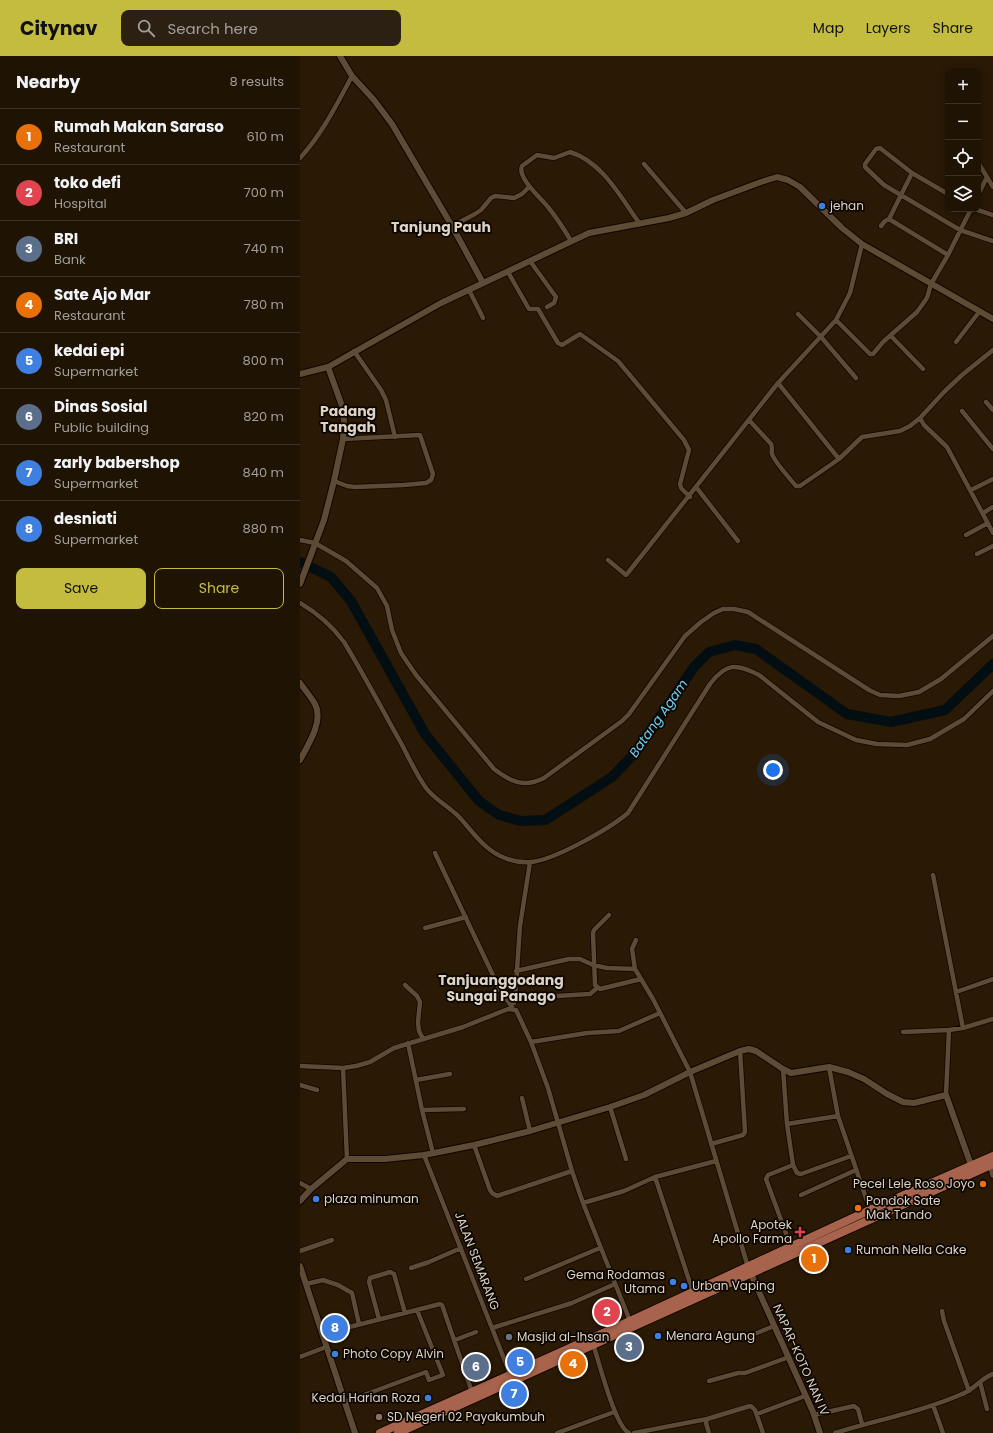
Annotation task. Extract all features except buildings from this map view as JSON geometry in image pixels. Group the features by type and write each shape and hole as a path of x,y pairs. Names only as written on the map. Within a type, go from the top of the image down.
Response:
{"highway":[{"path":"849,1225 870,1210 993,1156"},
{"path":"398,1433 411,1430 849,1225 992,1165"},
{"path":"380,1433 693,1292 749,1271 792,1247 825,1236"}],"street":[{"path":"340,56 352,76 374,100 392,124 452,226 483,283"},
{"path":"300,158 310,146 329,117 352,76"},
{"path":"945,192 912,173 880,148 876,149 866,162 865,167 876,178 901,196 960,230 993,241"},
{"path":"570,241 548,208 529,187 521,169 522,166 533,157 540,155 557,157 567,152 578,155 594,164 608,180 640,224"},
{"path":"644,164 686,213"},
{"path":"981,167 993,187"},
{"path":"881,226 889,219 912,173"},
{"path":"981,189 987,177"},
{"path":"300,374 328,366 441,304 589,233 640,224 686,213 713,200 776,178 788,180 800,188 842,228 862,244 993,319"},
{"path":"452,226 481,210 491,198 495,196 514,198 522,194 529,187"},
{"path":"981,211 993,215"},
{"path":"836,320 870,354 874,354 883,342 917,312 927,298 931,284 948,255 969,212"},
{"path":"889,219 948,255"},
{"path":"608,560 626,575 627,574 690,497 696,487 778,383 836,320 850,293 862,244"},
{"path":"530,261 556,297 554,303 547,307"},
{"path":"508,272 529,308 538,309 558,343 562,345 580,334 614,358 684,440 689,450 680,484 681,488 690,497"},
{"path":"469,290 483,318"},
{"path":"956,342 979,312"},
{"path":"798,314 821,336 856,378"},
{"path":"891,336 923,369"},
{"path":"749,420 771,444 773,456 788,476 796,486 801,485 839,459 862,437 900,431 910,426 920,418 962,375 993,350"},
{"path":"354,351 381,390 386,400 395,437"},
{"path":"300,584 324,520 343,439 344,421 342,406 328,366"},
{"path":"778,383 839,459"},
{"path":"986,402 993,410"},
{"path":"962,411 993,449"},
{"path":"920,418 947,447 993,533"},
{"path":"334,481 347,486 355,487 423,484 428,482 433,474 422,437 418,435 343,439"},
{"path":"971,490 993,479"},
{"path":"696,487 738,541"},
{"path":"983,513 993,507"},
{"path":"966,535 988,523"},
{"path":"300,540 315,543 346,561 377,588 387,606 392,630 401,653 416,675 494,769 505,778 519,783 534,783 544,778 622,721 629,714 685,636 705,619 722,609 734,609 748,612 869,690 880,695 899,696 919,692 942,679 993,636"},
{"path":"977,554 993,546"},
{"path":"300,603 327,622 344,642 417,772 431,793 455,812 483,844 505,858 518,861 530,862 545,859 581,842 611,825 628,813 710,684 722,671 730,667 738,666 759,675 818,722 856,740 877,744 907,745 930,739 964,719 993,691"},
{"path":"300,683 316,705 318,715 317,724 309,744 300,760"},
{"path":"435,853 500,990 510,1008 518,1012 531,1042 548,1088 557,1123 582,1203 630,1321"},
{"path":"300,1066 343,1068 370,1062 394,1048 462,1027 510,1008 515,1000 520,926 530,862"},
{"path":"933,875 963,1028"},
{"path":"597,988 595,985 593,933 594,930 609,915"},
{"path":"425,928 466,917"},
{"path":"636,940 632,949 635,969 660,1013 690,1072 749,1271"},
{"path":"516,971 569,959 580,959 594,965 607,968 635,969"},
{"path":"515,1000 590,994 597,988 600,989 641,979"},
{"path":"956,992 993,979"},
{"path":"405,985 417,996 420,1002 418,1022 419,1031 423,1039"},
{"path":"531,1042 587,1033 619,1031 660,1013"},
{"path":"903,1032 963,1028 993,1019"},
{"path":"949,1030 946,1095 971,1165"},
{"path":"408,1043 422,1110 434,1153"},
{"path":"300,1201 311,1189 347,1159 385,1159 424,1155 474,1145 530,1131 610,1107 644,1095 690,1072 740,1051 749,1049 756,1050 783,1069 791,1072 829,1068 841,1070 864,1079 887,1094 903,1102 914,1103 946,1095"},
{"path":"711,1144 743,1135 745,1132 740,1051"},
{"path":"343,1068 347,1159"},
{"path":"829,1068 838,1116 870,1210"},
{"path":"783,1069 787,1124 793,1165 797,1173 801,1174 851,1156"},
{"path":"416,1080 450,1074"},
{"path":"300,1085 317,1090"},
{"path":"522,1098 530,1131"},
{"path":"610,1107 626,1159"},
{"path":"422,1110 464,1109"},
{"path":"787,1124 838,1116"},
{"path":"474,1145 490,1190 497,1196 572,1171"},
{"name":"JALAN SEMARANG","path":"424,1155 510,1374"},
{"path":"582,1203 624,1190 655,1177 716,1161"},
{"path":"792,1247 766,1177 793,1165"},
{"path":"992,1165 993,1175"},
{"path":"801,1195 856,1170"},
{"path":"655,1177 693,1292"},
{"path":"300,1183 311,1189"},
{"path":"300,1251 332,1240"},
{"path":"411,1268 461,1248"},
{"path":"526,1279 600,1248"},
{"path":"300,1266 355,1433"},
{"name":"NAPAR-KOTO NAN IV","path":"749,1271 789,1357 814,1415 820,1433"},
{"path":"379,1319 369,1282 370,1278 390,1272 394,1274 405,1313"},
{"path":"306,1284 323,1280 338,1285 352,1293 359,1324"},
{"path":"492,1328 572,1303 615,1284"},
{"path":"322,1334 440,1304 442,1305 455,1340 472,1392"},
{"path":"345,1402 426,1372 429,1380 443,1375 417,1310"},
{"path":"942,1311 944,1321 969,1391"},
{"path":"742,1339 774,1326"},
{"path":"455,1340 476,1332"},
{"path":"593,1344 614,1412 624,1430 629,1433"},
{"path":"300,1357 326,1347"},
{"path":"709,1381 738,1373 745,1373 789,1357"},
{"path":"835,1433 862,1424 933,1405 969,1391 993,1374"},
{"path":"980,1382 988,1409"},
{"path":"757,1414 805,1396"},
{"path":"933,1405 943,1433"},
{"path":"634,1433 707,1419 750,1406 757,1414 763,1433"},
{"path":"814,1415 854,1406 858,1409 862,1424"},
{"path":"557,1433 614,1412"},
{"path":"707,1419 706,1423 709,1433"}],"waterway":[{"name":"Batang Agam","path":"300,562 331,577 351,601 425,734 479,801 499,815 521,821 545,820 612,777 635,753 694,667 709,652 735,645 756,649 847,714 891,722 945,710 993,664"}],"place":[{"name":"jehan","path":"822,206"},
{"name":"Pecel Lele Roso Joyo","path":"983,1184"},
{"name":"plaza minuman","path":"316,1199"},
{"name":"Pondok Sate Mak Tando","path":"858,1208"},
{"name":"Apotek Apollo Farma","path":"800,1232"},
{"name":"Rumah Nella Cake","path":"848,1250"},
{"name":"Rumah Makan Saraso","path":"814,1259"},
{"name":"Gema Rodamas Utama","path":"673,1282"},
{"name":"Urban Vaping","path":"684,1286"},
{"name":"toko defi","path":"607,1312"},
{"name":"desniati","path":"335,1328"},
{"name":"Menara Agung","path":"658,1336"},
{"name":"Masjid al-Ihsan","path":"509,1337"},
{"name":"BRI","path":"629,1347"},
{"name":"Photo Copy Alvin","path":"335,1354"},
{"name":"kedai epi","path":"520,1362"},
{"name":"Sate Ajo Mar","path":"573,1364"},
{"name":"Dinas Sosial","path":"476,1367"},
{"name":"zarly babershop","path":"514,1394"},
{"name":"Kedai Harian Roza","path":"428,1398"},
{"name":"SD Negeri 02 Payakumbuh","path":"379,1417"}],"district":[{"name":"Tanjung Pauh","path":"441,227"},
{"name":"Padang Tangah","path":"348,420"},
{"name":"Tanjuanggodang Sungai Panago","path":"501,988"}]}
